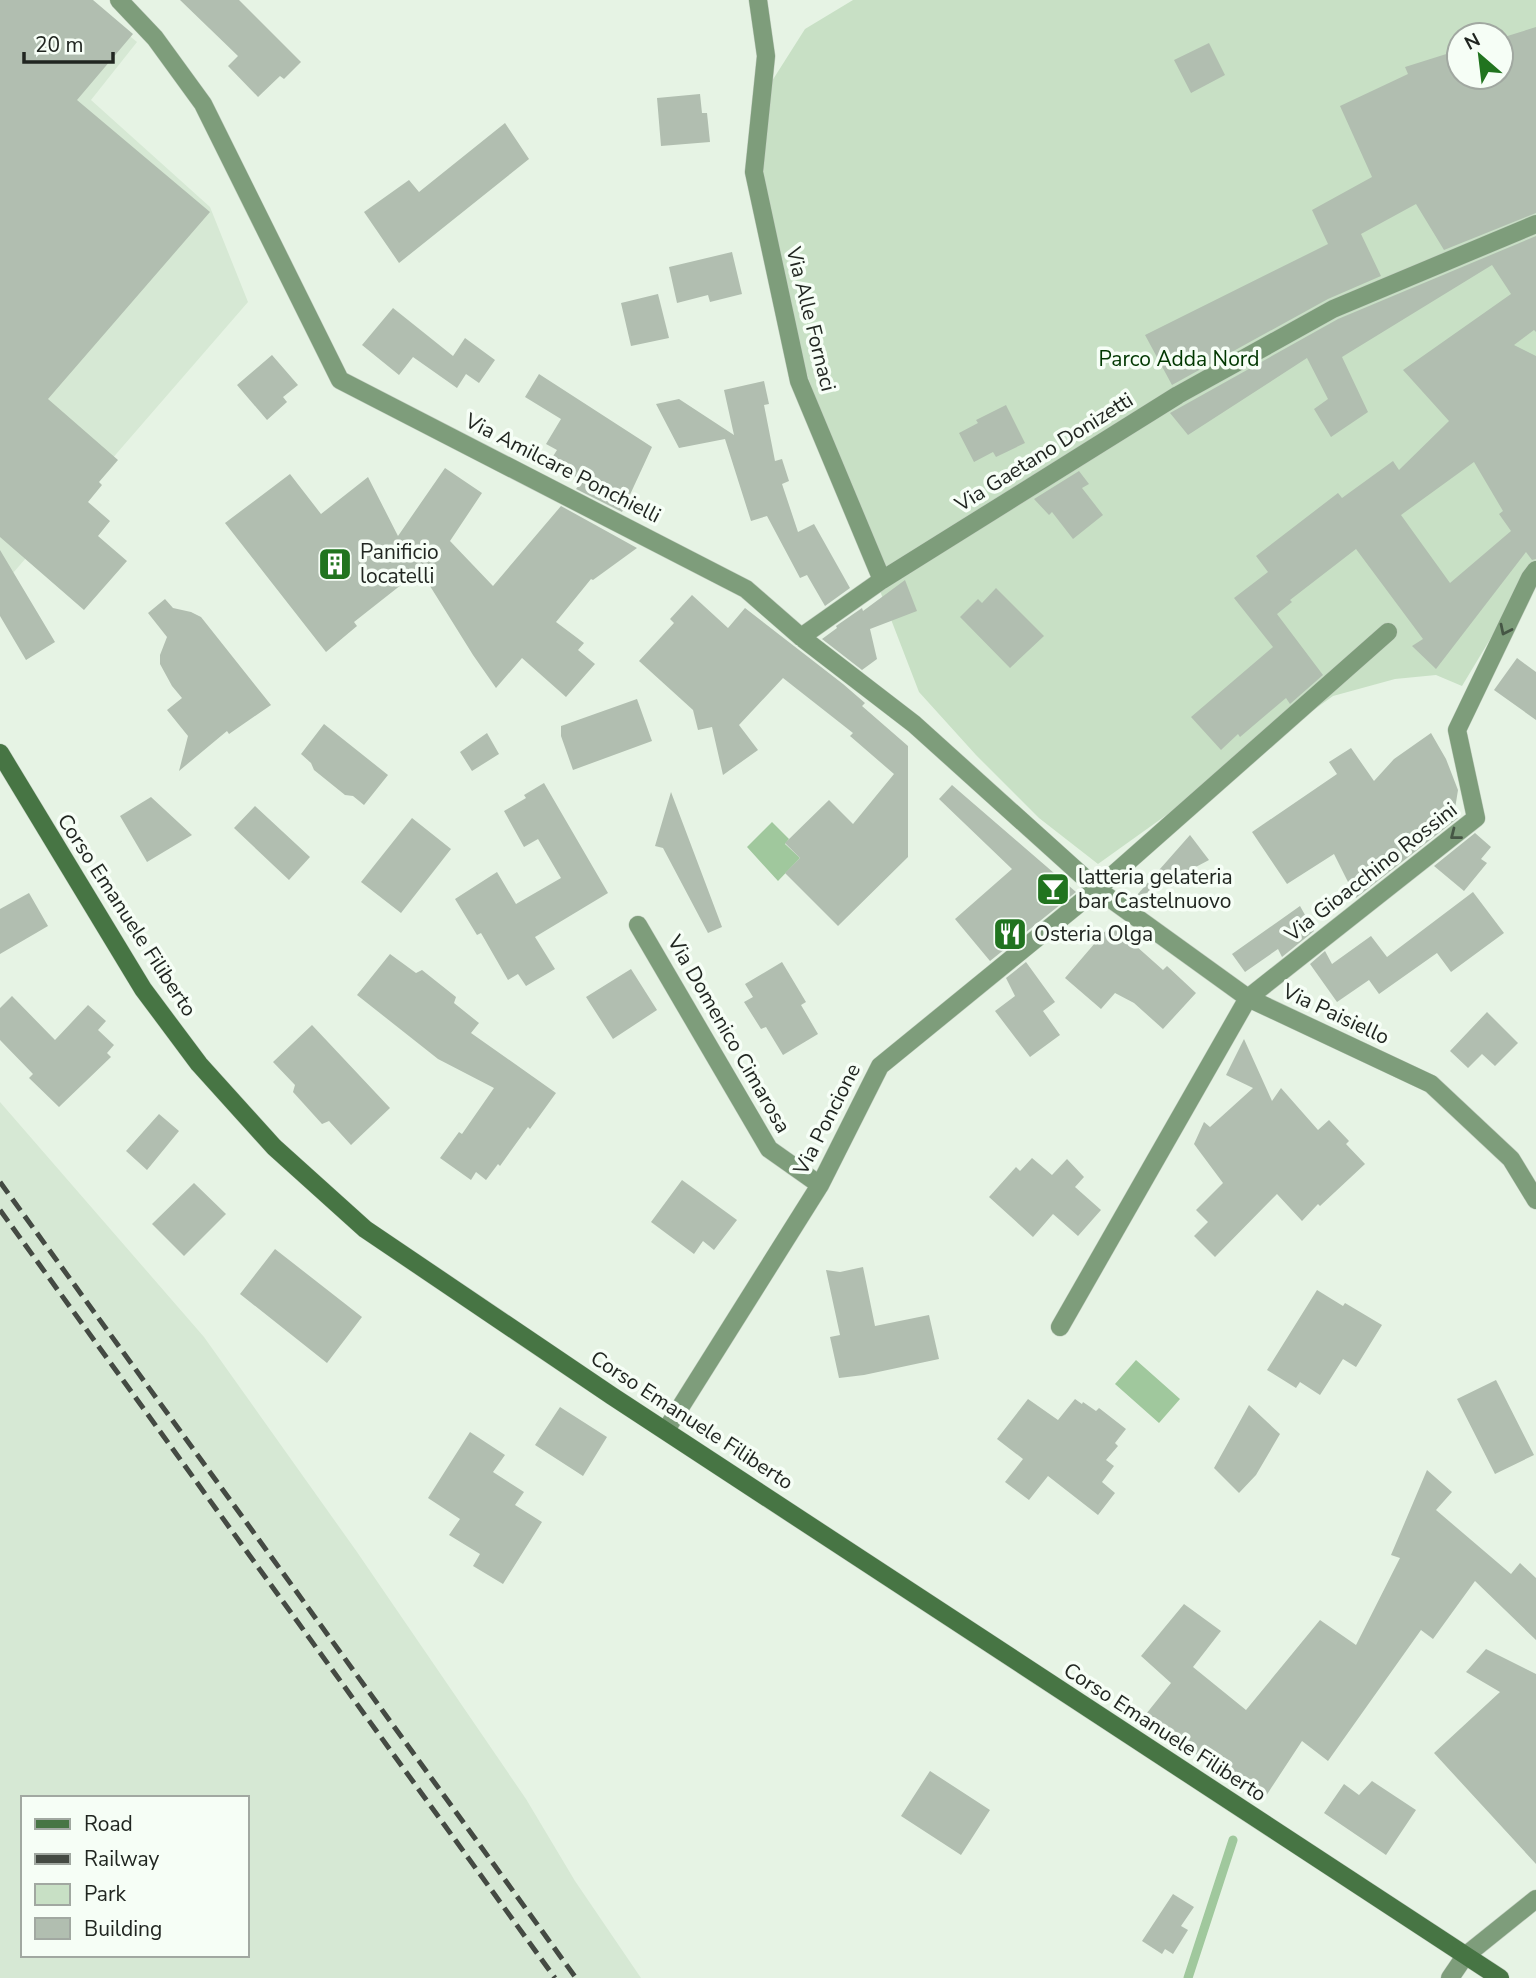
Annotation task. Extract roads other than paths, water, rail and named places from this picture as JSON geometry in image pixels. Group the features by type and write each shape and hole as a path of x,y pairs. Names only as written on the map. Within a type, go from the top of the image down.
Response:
{"main road":[{"name":"Corso Emanuele Filiberto","path":"0,753 143,989 199,1064 274,1147 365,1229 1500,1978"}],"street":[{"name":"Via Amilcare Ponchielli","path":"119,0 155,38 203,104 340,380 746,589 801,637 914,724 1097,889"},
{"name":"Via Alle Fornaci","path":"758,0 766,56 754,172 779,289 799,381 882,580"},
{"name":"Via Gaetano Donizetti","path":"882,580 1178,395 1333,309 1536,224"},
{"name":"Via Gioacchino Rossini","path":"1248,998 1476,818 1457,730 1534,579"},
{"path":"801,637 882,580"},
{"name":"Via Poncione","path":"666,1430 820,1185 880,1066 1097,889 1388,632"},
{"name":"Via Paisiello","path":"1097,889 1248,998 1431,1084 1511,1159 1536,1200"},
{"name":"Via Domenico Cimarosa","path":"638,925 769,1149 820,1185"},
{"path":"1060,1327 1248,998"},
{"path":"1450,1978 1465,1956 1536,1899"}],"waterway":[{"path":"1188,1978 1233,1840"}],"railway":[{"path":"0,1182 576,1978"},
{"path":"0,1210 555,1978"}],"place":[{"name":"Panificio locatelli","path":"335,564"},
{"name":"latteria gelateria bar Castelnuovo","path":"1053,889"},
{"name":"Osteria Olga","path":"1010,934"}],"park label":[{"name":"Parco Adda Nord","path":"1179,359"}]}
